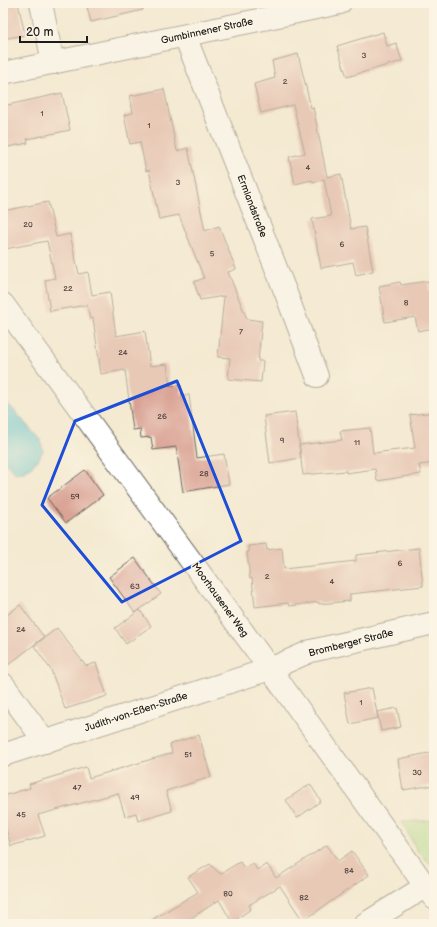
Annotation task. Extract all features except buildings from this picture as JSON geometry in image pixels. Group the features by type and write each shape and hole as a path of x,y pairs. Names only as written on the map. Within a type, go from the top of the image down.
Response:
{"street":[{"path":"41,3 53,63"},
{"name":"Gumbinnener Straße","path":"3,73 185,36 281,9 340,3"},
{"name":"Ermlandstraße","path":"185,36 317,376"},
{"name":"Moorhausener Weg","path":"3,304 270,669 430,892"},
{"name":"Bromberger Straße","path":"270,669 311,651 434,623"},
{"name":"Judith-von-Eßen-Straße","path":"3,755 270,669"},
{"path":"3,684 45,742"},
{"path":"365,924 430,892"}],"highlighted area":[{"path":"177,381 241,541 122,602 42,505 75,421"}],"green space":[{"path":"434,820 434,867 418,852 402,822"}],"water":[{"path":"3,398 41,441 43,451 38,460 22,473 15,473 3,461"}]}
